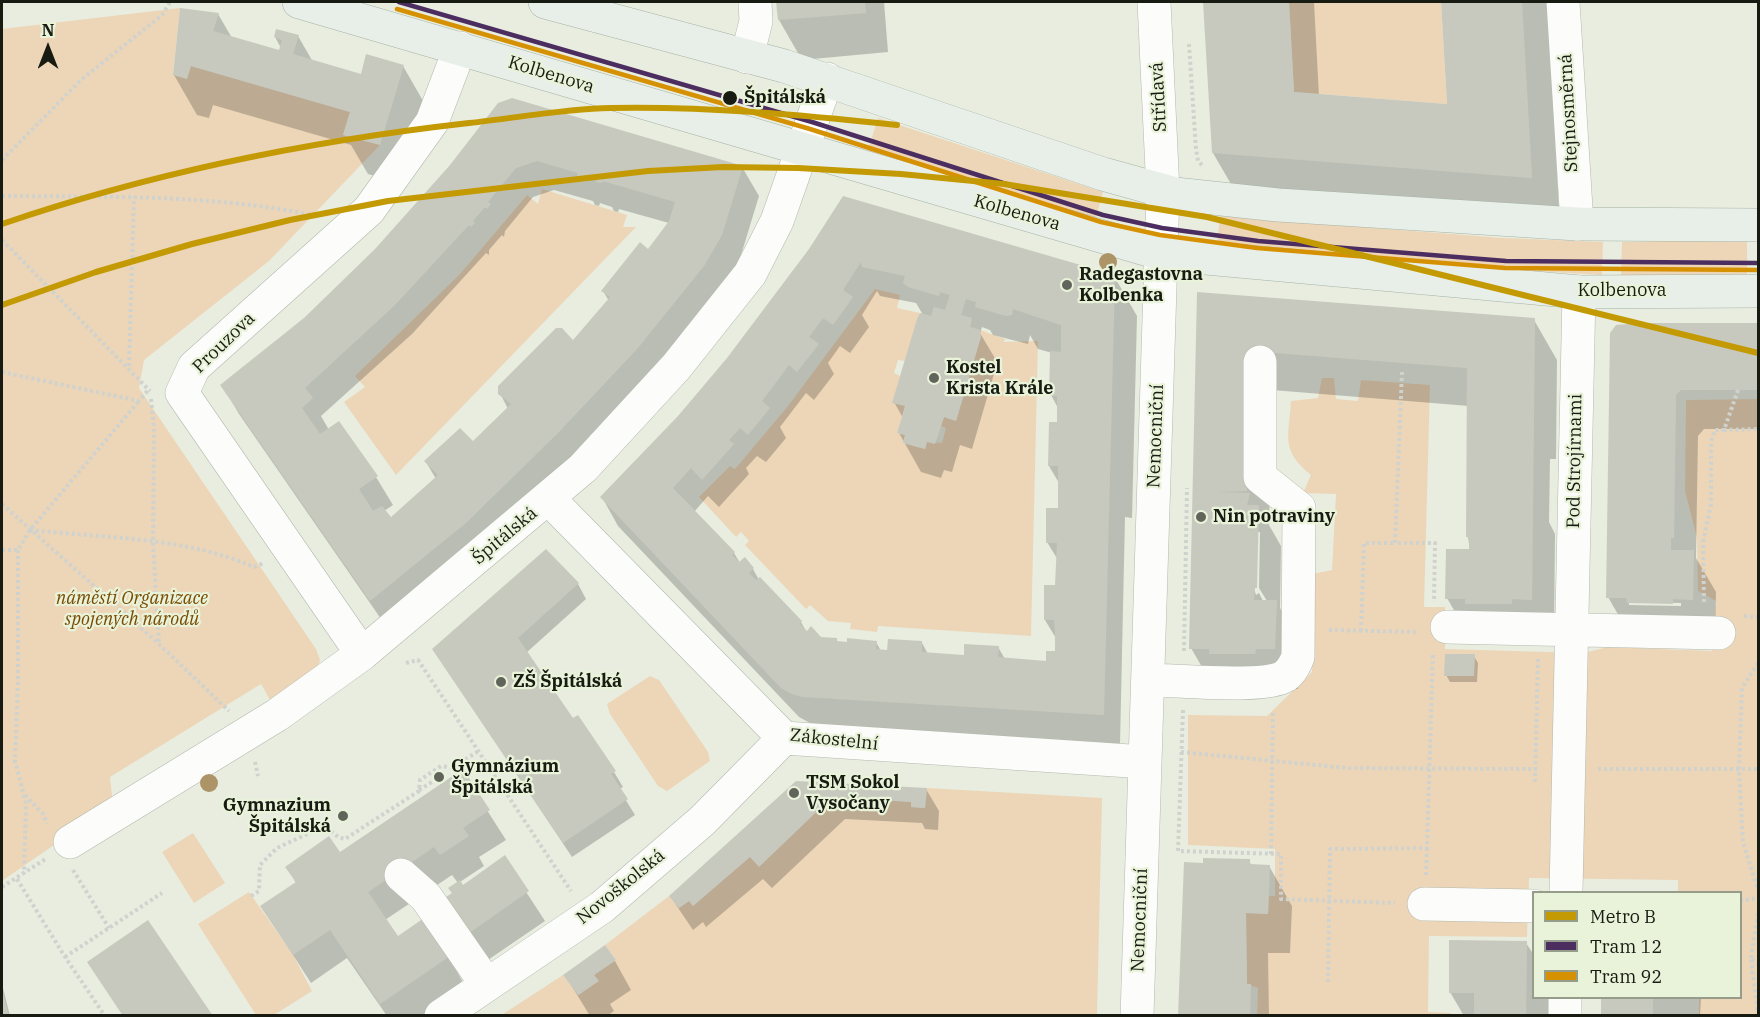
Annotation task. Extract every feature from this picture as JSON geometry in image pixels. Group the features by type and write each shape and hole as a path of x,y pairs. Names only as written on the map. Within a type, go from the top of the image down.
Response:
{"main road":[{"name":"Kolbenova","path":"299,2 1162,254 1579,292 1758,291"},
{"path":"546,2 826,80 1103,174 1163,192 1278,205 1576,224 1758,225"}],"street":[{"path":"747,57 756,21 755,2"},
{"name":"Střídavá","path":"1154,2 1163,192"},
{"name":"Stejnosměrná","path":"1563,2 1576,224"},
{"name":"Prouzova","path":"362,654 182,393 194,367 369,210 432,122 460,48"},
{"name":"Špitálská","path":"61,849 277,716 362,654 549,500 583,468 676,367 750,274 777,221 826,80"},
{"name":"Nemocniční","path":"1137,1016 1163,192"},
{"name":"Pod Strojírnami","path":"1566,891 1579,292"},
{"path":"1149,680 1273,681 1286,676 1294,667 1298,657 1299,508 1260,477 1260,362"},
{"name":"Zákostelní","path":"549,500 784,738 1144,762"},
{"path":"1434,628 1570,631 1712,620"},
{"name":"Novoškolská","path":"441,1016 602,907 702,821 784,738"},
{"path":"401,875 426,897 487,985"},
{"path":"1425,904 1532,906"},
{"path":"1564,1016 1565,999"}],"path":[{"path":"2,160 81,80 162,15 170,2"},
{"path":"1189,36 1196,149"},
{"path":"2,196 199,199 264,205 325,217"},
{"path":"129,367 134,197"},
{"path":"2,240 150,389 154,429 153,543 159,644"},
{"path":"2,372 139,401"},
{"path":"1395,543 1402,372"},
{"path":"24,873 24,793 15,761 18,679 18,550 30,530 150,389"},
{"path":"1724,430 1738,390"},
{"path":"1712,620 1703,542 1711,504 1711,442 1715,430 1758,429"},
{"path":"2,504 224,705"},
{"path":"30,530 153,543 225,554 255,567 294,553"},
{"path":"1328,982 1330,849 1427,848 1435,543 1364,543 1361,631"},
{"path":"2,550 18,550"},
{"path":"1298,630 1361,631 1434,628"},
{"path":"406,663 418,660 477,752 571,889 576,924"},
{"path":"1758,663 1742,688 1739,769 1743,842 1758,890"},
{"path":"1271,854 1273,681"},
{"path":"419,790 420,780 441,765 452,768 477,752"},
{"path":"1181,752 1347,768 1758,769"},
{"path":"251,896 259,891 260,865 277,848 325,826 338,837 345,839 440,777"},
{"path":"24,793 43,814 61,849 109,928"},
{"path":"5,886 61,849"},
{"path":"17,879 105,1016"},
{"path":"65,957 162,892"},
{"path":"1742,901 1758,898"},
{"path":"1758,912 1751,958 1758,1016"},
{"path":"1751,958 1758,965"}],"green space":[{"path":"1289,2 1441,2 1447,104 1294,92"},
{"name":"náměstí Organizace spojených národů","path":"180,8 173,75 191,66 350,112 343,135 380,145 269,261 144,360 139,388 316,649 320,660 316,673 274,707 261,684 110,777 113,804 2,881 2,29"},
{"path":"878,118 1103,192 1095,221 867,153"},
{"path":"542,189 627,215 623,227 636,227 396,475 344,402 365,387 355,376 460,274 527,195 538,204"},
{"path":"1220,216 1503,238 1603,242 1602,275 1469,267 1217,245"},
{"path":"1747,239 1747,278 1621,276 1622,242"},
{"path":"875,289 900,295 897,308 920,313 905,361 898,360 894,373 900,376 893,402 905,406 897,433 905,435 903,443 925,449 927,442 942,443 946,428 941,426 944,417 956,421 964,394 970,396 974,382 968,380 980,330 1005,339 1004,342 1038,341 1031,636 878,626 877,632 850,629 851,623 828,621 810,605 806,609 745,545 749,541 741,532 736,537 699,497 730,466 735,469 788,406"},
{"path":"1322,378 1334,378 1336,399 1358,401 1361,380 1430,385 1424,607 1445,607 1445,649 1584,653 1608,647 1712,651 1716,601 1698,591 1697,538 1685,491 1686,400 1758,399 1758,1015 1699,1015 1699,999 1742,999 1742,891 1678,891 1678,880 1529,878 1527,937 1429,936 1428,1012 1451,1013 1451,1015 1257,1015 1258,988 1247,984 1246,913 1268,914 1269,896 1275,896 1275,849 1188,845 1188,715 1267,716 1312,672 1312,574 1332,570 1336,494 1303,493 1311,475 1301,466 1291,450 1288,434 1291,401 1318,398","holes":["1445,654 1474,654 1474,676 1445,675"]},
{"path":"650,676 659,680 708,752 710,761 667,791 658,786 610,714 607,704"},
{"path":"927,788 1102,798 1097,1015 500,1016 563,975 579,995 598,981 594,975 616,960 605,945 669,896 679,908 689,901 693,906 748,858 832,797 911,802 911,807 925,808"},
{"path":"193,833 225,883 194,903 162,852"},
{"path":"249,892 293,955 312,991 274,1015 256,1015 198,924"}],"building":[{"path":"776,2 865,2 866,13 778,20"},
{"path":"1203,2 1289,2 1294,92 1447,104 1441,2 1522,2 1532,178 1212,153"},
{"path":"180,8 219,13 213,31 279,50 282,40 274,37 276,29 299,35 293,54 361,74 366,54 404,65 380,145 343,135 350,112 191,66 187,79 173,75"},
{"path":"512,98 743,166 722,235 704,266 637,349 558,433 466,523 370,601 220,385 304,318 375,249 450,165 498,103","holes":["537,161 578,173 577,176 583,178 584,175 597,179 596,182 602,183 603,181 675,202 669,221 648,249 640,242 601,291 610,297 573,340 562,328 556,328 498,386 498,394 511,404 473,441 460,428 424,461 438,475 391,517 382,506 373,511 359,489 378,476 339,421 320,434 302,408 313,398 305,388 395,305 469,225 471,227 475,223 473,221 485,207 487,209 491,204 488,202 516,168"]},
{"path":"843,196 1115,275 1104,715 803,697 792,694 781,688 600,497 678,416 727,358 809,249","holes":["861,262 862,267 905,276 903,283 908,287 939,296 940,292 950,295 945,310 934,307 931,316 920,313 917,319 892,403 905,406 897,433 905,435 903,443 925,449 927,442 935,444 944,417 956,421 981,337 980,330 970,327 972,318 961,315 966,299 976,302 975,307 1006,316 1012,315 1013,309 1061,325 1061,352 1050,351 1049,396 1057,396 1057,422 1049,422 1048,466 1058,466 1058,508 1046,508 1046,543 1057,543 1055,585 1044,585 1044,620 1054,620 1055,632 1055,651 1046,651 1046,661 998,657 999,646 964,644 964,655 922,652 922,641 888,639 887,650 876,649 877,641 847,638 847,642 837,641 837,638 821,637 811,626 807,631 800,624 802,621 760,577 756,580 749,573 754,568 745,557 739,562 732,555 735,552 673,488 691,468 702,480 734,444 729,440 740,428 748,435 770,408 762,401 789,365 797,372 819,344 809,337 823,318 833,325 853,297 843,290"]},
{"path":"1197,292 1535,318 1532,600 1512,599 1512,604 1465,604 1465,599 1445,599 1446,549 1469,549 1469,537 1466,537 1467,368 1250,351 1247,491 1215,492 1250,493 1247,505 1259,505 1257,588 1255,588 1254,600 1277,600 1275,649 1256,649 1255,654 1209,654 1209,649 1189,649"},
{"path":"1758,323 1758,390 1681,390 1676,395 1674,538 1671,538 1671,550 1694,550 1693,600 1673,599 1673,604 1627,603 1626,598 1606,598 1610,333 1616,325"},
{"name":"ZŠ Špitálská","path":"546,549 579,583 518,638 573,718 578,715 616,771 611,774 628,799 563,843 432,649"},
{"path":"1445,654 1475,654 1474,676 1444,676"},
{"name":"Gymnázium Špitálská","path":"463,769 490,810 463,828 469,836 440,855 434,847 368,892 398,936 424,918 450,956 380,1004 330,930 293,955 260,906 296,882 285,867 329,836 340,852"},
{"path":"796,781 927,788 925,808 911,807 911,802 832,797 759,867 750,857 693,906 689,901 679,908 669,896"},
{"path":"505,855 529,891 465,936 440,901 452,893 448,888 460,880 463,885"},
{"path":"1203,858 1250,859 1250,864 1270,865 1268,914 1246,913 1247,984 1251,984 1250,1016 1178,1016 1184,862 1203,863"},
{"path":"148,920 213,1016 123,1016 87,962"},
{"path":"1449,940 1527,941 1526,1016 1472,1016 1474,993 1449,993"},
{"path":"605,945 616,960 594,975 599,981 578,995 563,975"},
{"path":"2,990 9,1016 2,1016"},
{"path":"1601,999 1653,999 1653,1016 1601,1016"}],"metro line":[{"name":"B","path":"2,224 59,205 174,174 291,149 409,130 557,112 610,108 682,108 897,125"},
{"name":"B","path":"2,305 96,272 192,244 290,220 388,201 648,171 723,167 798,168 901,174 1004,184 1207,217 1758,353"}],"tram line":[{"name":"12","path":"399,2 812,122 1103,215 1162,228 1258,241 1506,261 1758,263"},
{"name":"92","path":"397,9 810,129 1101,222 1160,235 1257,248 1505,268 1758,270"}],"place":[{"name":"Špitálská","path":"730,98"},
{"name":"Radegastovna Kolbenka","path":"1067,285"},
{"name":"Kostel Krista Krále","path":"934,378"},
{"name":"Nin potraviny","path":"1201,517"},
{"name":"ZŠ Špitálská","path":"501,682"},
{"name":"Gymnázium Špitálská","path":"439,777"},
{"name":"TSM Sokol Vysočany","path":"794,793"},
{"name":"Gymnazium Špitálská","path":"343,816"}]}
